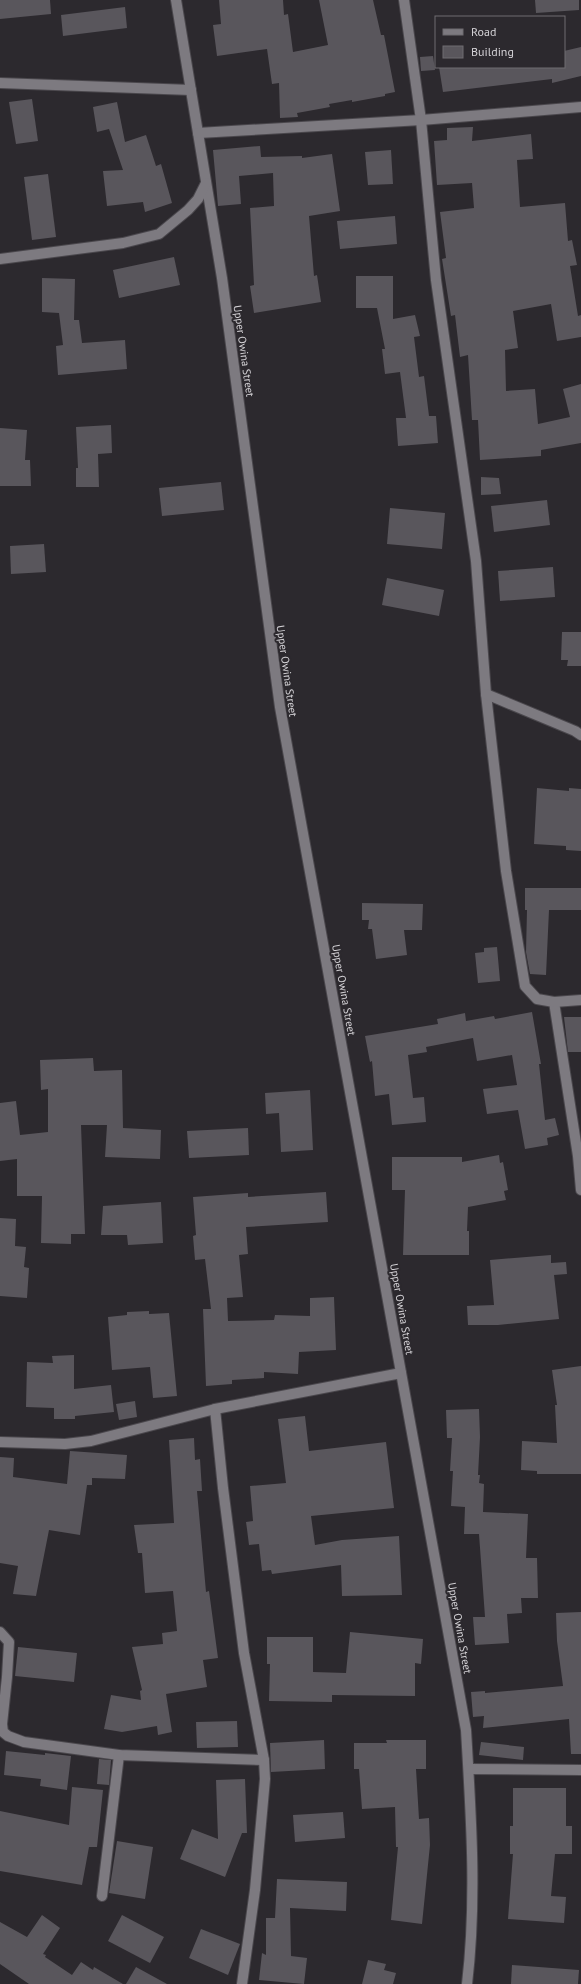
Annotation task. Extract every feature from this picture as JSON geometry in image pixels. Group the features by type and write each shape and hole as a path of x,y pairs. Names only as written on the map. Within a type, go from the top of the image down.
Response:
{"street":[{"name":"Upper Owina Street","path":"176,0 222,278 280,707 466,1730 473,1845 472,1940 467,1984"},
{"path":"404,0 421,120 436,280 476,561 486,694 506,871 520,967 525,986 537,999 554,1002 581,1000"},
{"path":"0,83 191,90"},
{"path":"198,133 421,120 581,107"},
{"path":"0,259 123,243 159,234 188,210 198,199 206,183"},
{"path":"486,694 575,731 581,735"},
{"path":"554,1002 578,1156 581,1190"},
{"path":"0,1442 65,1444 91,1441 215,1409 401,1372"},
{"path":"215,1409 223,1488 244,1653 264,1760 265,1779 255,1890 242,1984"},
{"path":"0,1632 9,1642 2,1724 3,1732 8,1736 24,1742 119,1755 264,1760"},
{"path":"102,1896 119,1755"},
{"path":"468,1769 581,1770"}],"building":[{"path":"0,0 50,0 51,14 0,19"},
{"path":"219,0 283,0 284,15 288,14 293,52 328,45 319,0 373,0 381,35 384,35 395,92 385,94 385,96 352,102 352,100 329,104 330,107 297,113 298,117 280,118 279,83 272,84 267,49 217,56 213,25 221,24"},
{"path":"535,0 579,0 579,10 536,13"},
{"path":"125,7 127,28 63,36 61,15"},
{"path":"581,47 581,76 552,83 552,79 443,92 439,68 565,68 565,51"},
{"path":"433,56 435,70 421,71 420,57"},
{"path":"32,99 38,141 16,144 9,102"},
{"path":"117,102 125,142 146,135 156,166 161,164 172,203 145,212 143,202 107,206 103,171 123,170 109,129 97,132 93,107"},
{"path":"473,127 472,141 531,134 533,159 517,160 520,207 565,203 568,241 572,240 577,265 570,266 578,316 581,315 581,337 557,341 551,304 513,311 518,348 505,350 506,391 535,389 538,424 570,417 563,389 581,384 581,443 541,450 541,456 480,460 478,420 472,420 468,355 460,357 455,315 451,316 442,259 446,258 440,212 474,208 472,183 437,185 434,141 447,140 447,128"},
{"path":"260,146 261,157 302,156 302,158 332,154 340,211 309,216 314,276 317,275 321,302 254,313 250,286 254,285 250,208 274,206 273,173 239,176 241,204 218,206 213,150"},
{"path":"391,150 393,184 368,185 365,152"},
{"path":"48,174 56,237 32,240 24,177"},
{"path":"395,216 397,244 340,249 337,221"},
{"path":"174,257 180,285 119,298 113,270"},
{"path":"356,276 393,276 393,319 415,315 420,336 414,337 419,377 424,376 429,416 436,416 438,443 398,446 396,418 406,418 400,372 385,374 382,349 385,349 377,308 356,308"},
{"path":"42,278 75,279 74,320 79,320 82,343 125,340 127,369 58,375 56,346 63,345 59,313 42,312"},
{"path":"111,425 112,453 98,454 99,487 76,487 76,468 78,468 76,427"},
{"path":"0,428 27,430 25,460 30,460 31,486 0,486"},
{"path":"481,477 499,478 501,494 481,495"},
{"path":"221,482 224,510 162,516 159,488"},
{"path":"547,500 550,525 494,532 491,506"},
{"path":"390,508 445,513 442,549 387,544"},
{"path":"44,544 46,572 11,574 10,546"},
{"path":"553,567 555,597 500,601 498,571"},
{"path":"387,578 444,590 439,616 382,605"},
{"path":"562,632 581,632 581,666 567,666 568,660 561,660"},
{"path":"537,788 569,791 569,788 581,789 581,851 566,850 566,846 534,844"},
{"path":"525,888 581,888 581,910 549,910 546,975 530,974 526,952 527,910 525,910"},
{"path":"362,903 423,904 422,930 404,930 407,955 376,959 372,929 368,929 369,920 362,920"},
{"path":"497,947 500,981 478,983 475,953 484,952 484,948"},
{"path":"532,1012 541,1064 539,1064 545,1120 555,1118 559,1135 547,1138 548,1145 525,1149 518,1110 487,1114 483,1089 517,1085 512,1055 477,1061 473,1038 426,1047 427,1052 408,1055 413,1098 424,1097 426,1122 392,1125 389,1094 375,1096 372,1061 370,1062 365,1036 438,1024 437,1019 465,1013 466,1021 494,1016 495,1019"},
{"path":"564,1017 581,1017 581,1052 568,1052"},
{"path":"93,1058 94,1071 122,1070 123,1128 161,1130 160,1159 105,1157 107,1125 81,1125 85,1234 71,1234 71,1244 41,1243 42,1196 17,1196 17,1159 0,1161 0,1103 16,1101 20,1135 48,1132 48,1089 41,1090 40,1060"},
{"path":"310,1090 313,1150 281,1152 279,1113 266,1114 265,1093"},
{"path":"248,1128 249,1155 189,1158 187,1131"},
{"path":"499,1155 500,1163 503,1162 508,1190 504,1191 506,1200 468,1207 467,1231 469,1231 469,1255 403,1255 405,1190 392,1190 392,1157 462,1157 462,1162"},
{"path":"326,1192 328,1222 246,1227 248,1254 239,1255 243,1297 227,1298 228,1321 274,1320 275,1315 310,1316 310,1298 334,1297 336,1350 299,1352 298,1374 264,1372 264,1378 232,1380 232,1384 206,1386 203,1309 211,1309 205,1259 195,1260 193,1236 196,1235 193,1197 248,1193 248,1197"},
{"path":"161,1202 163,1243 128,1245 127,1235 101,1235 103,1206"},
{"path":"0,1218 16,1219 15,1246 26,1247 24,1267 29,1268 27,1298 0,1296"},
{"path":"551,1255 551,1263 566,1262 567,1274 554,1275 559,1319 498,1325 468,1325 467,1306 494,1305 490,1260"},
{"path":"149,1311 149,1314 169,1313 177,1396 153,1398 150,1367 112,1370 108,1317 127,1315 127,1312"},
{"path":"74,1355 74,1389 111,1385 114,1412 75,1416 75,1419 54,1419 54,1408 26,1407 27,1362 53,1363 52,1356"},
{"path":"581,1366 581,1474 537,1474 537,1471 521,1470 522,1441 557,1443 555,1405 557,1405 552,1370"},
{"path":"135,1401 137,1417 119,1420 116,1404"},
{"path":"479,1409 480,1437 478,1475 480,1475 479,1483 484,1484 483,1512 528,1514 526,1558 537,1558 538,1598 521,1598 522,1613 507,1614 509,1643 475,1645 473,1617 485,1617 479,1534 464,1534 465,1507 451,1506 453,1471 450,1471 452,1438 447,1438 446,1410"},
{"path":"305,1416 309,1451 386,1442 394,1508 311,1516 315,1545 342,1540 399,1536 402,1595 342,1596 341,1565 272,1574 271,1570 262,1571 259,1544 249,1545 246,1522 253,1521 250,1486 286,1483 278,1419"},
{"path":"194,1438 195,1460 200,1459 202,1491 197,1491 206,1592 209,1591 218,1658 203,1660 207,1687 166,1694 172,1732 158,1735 157,1726 122,1732 104,1729 111,1695 141,1700 140,1691 142,1690 132,1647 163,1644 162,1633 177,1631 173,1591 145,1593 142,1553 138,1553 134,1525 174,1523 169,1440"},
{"path":"70,1451 127,1455 125,1479 92,1478 92,1485 87,1485 80,1535 49,1530 36,1596 13,1594 18,1566 0,1563 0,1457 14,1458 13,1477 67,1484"},
{"path":"581,1612 581,1754 571,1754 569,1719 483,1728 484,1716 473,1717 471,1692 485,1691 485,1693 563,1686 557,1641 556,1613"},
{"path":"350,1632 423,1639 421,1664 415,1663 415,1696 332,1695 332,1702 269,1701 270,1664 267,1664 267,1637 313,1637 313,1672 346,1673"},
{"path":"18,1647 77,1653 74,1682 15,1676"},
{"path":"237,1721 238,1747 197,1748 196,1722"},
{"path":"324,1740 325,1769 271,1772 270,1743"},
{"path":"386,1740 426,1740 426,1769 416,1769 419,1819 429,1818 430,1845 422,1924 391,1920 398,1847 396,1847 395,1807 362,1809 359,1769 354,1769 354,1743 387,1743"},
{"path":"481,1742 524,1747 523,1760 479,1755"},
{"path":"6,1751 71,1756 67,1790 40,1786 41,1779 4,1775"},
{"path":"99,1759 111,1760 109,1785 97,1784"},
{"path":"245,1779 247,1833 242,1833 225,1877 180,1859 192,1829 218,1839 216,1780"},
{"path":"72,1787 103,1790 97,1847 89,1847 82,1885 0,1871 0,1811 69,1825"},
{"path":"513,1788 566,1788 566,1826 572,1826 572,1854 555,1854 551,1896 566,1897 564,1923 508,1919 513,1854 510,1854 510,1826 513,1826"},
{"path":"343,1812 345,1838 295,1842 293,1815"},
{"path":"117,1841 153,1847 145,1899 109,1893"},
{"path":"277,1879 347,1882 346,1911 290,1908 291,1956 307,1958 304,1984 259,1980 262,1953 266,1955 266,1918 275,1918"},
{"path":"42,1915 60,1928 43,1954 46,1955 45,1957 72,1975 81,1962 93,1970 94,1967 123,1984 29,1984 0,1964 0,1922 27,1937"},
{"path":"122,1915 164,1937 150,1963 108,1941"},
{"path":"201,1929 240,1944 228,1975 189,1958"},
{"path":"368,1960 386,1964 384,1970 396,1973 393,1984 362,1984"},
{"path":"512,1965 579,1970 578,1984 511,1984"},
{"path":"136,1967 167,1984 126,1984"}]}
